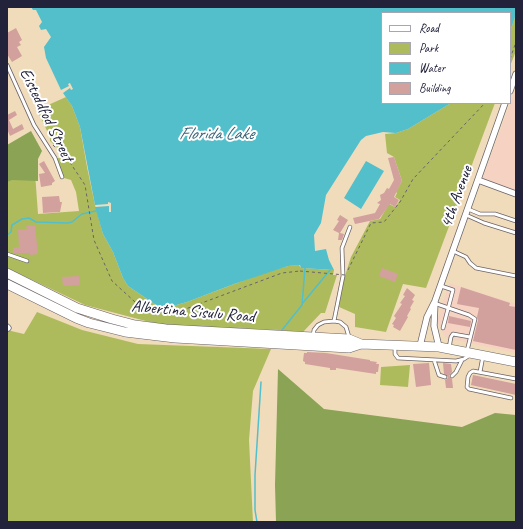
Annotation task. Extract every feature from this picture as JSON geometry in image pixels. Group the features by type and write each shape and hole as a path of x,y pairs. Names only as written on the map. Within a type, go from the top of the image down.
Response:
{"main road":[{"name":"Albertina Sisulu Road","path":"7,274 77,308 135,325 166,329 313,338 349,344"},
{"name":"Albertina Sisulu Road","path":"7,284 76,318 89,323 125,332 175,338 439,347 516,362"}],"street":[{"path":"511,88 516,74"},
{"name":"4th Avenue","path":"420,346 427,317 435,302 506,104"},
{"path":"478,180 516,194"},
{"name":"4th Avenue","path":"435,302 434,326 439,347"}],"lane":[{"name":"Eisteddfod Street","path":"7,65 34,125 55,158 62,177"},
{"path":"467,212 495,214 516,221"},
{"path":"467,212 484,223 516,233"},
{"path":"334,321 343,276 342,248 350,227"},
{"path":"453,251 466,257 476,268 516,276"},
{"path":"7,254 28,261"},
{"path":"440,286 453,290 443,328"},
{"path":"435,302 475,319 470,337 470,352 462,360 456,372 452,376"},
{"path":"313,338 314,330 318,325 324,322 334,321 340,322 346,327 349,332 349,344"},
{"path":"449,348 451,336 453,334 470,337"},
{"path":"395,345 395,354 398,358 462,360"},
{"path":"480,372 483,355"},
{"path":"434,360 439,375 444,377"},
{"path":"511,398 468,388 467,383 470,373 473,371 516,379"}],"path":[{"path":"511,56 516,42"},
{"path":"52,144 71,164 85,185 94,240 112,281 145,311 175,313 282,273 300,271 345,275 371,224 384,222 400,202 413,178 484,104"}],"shaded area":[{"path":"516,88 516,191 482,179"},
{"path":"449,283 516,304 516,353 446,338 437,321"}],"green space":[{"path":"516,15 516,51 511,64 511,28"},
{"path":"66,97 72,106 80,127 95,205 103,234 113,252 123,278 128,286 162,309 187,302 263,273 288,266 299,265 301,268 334,270 333,275 337,275 325,313 321,313 303,332 161,325 85,305 7,268 7,159 35,173 38,214 79,211 76,192 71,180 64,178 57,158 69,159 50,141 50,137 37,110"},
{"path":"449,104 495,104 426,288 403,284 386,332 355,327 355,314 339,307 344,279 351,257 370,221 380,219 389,204 395,207 400,200 395,197 402,181 394,157 387,153 385,134 396,133 408,129"},
{"path":"31,131 42,151 38,159 38,181 12,180 7,182 7,145"},
{"path":"37,312 82,330 138,344 271,349 253,391 249,440 253,522 7,522 7,330 24,334"},
{"path":"410,365 408,387 380,385 381,367"},
{"path":"278,369 324,409 462,427 495,413 516,415 516,522 276,522 275,485"}],"water":[{"name":"Florida Lake","path":"31,7 516,7 516,15 511,28 511,12 381,12 381,104 449,104 408,129 396,133 383,132 366,136 361,140 326,195 321,223 314,235 315,251 326,249 334,270 301,268 300,265 288,266 187,302 162,309 128,286 123,278 113,252 103,234 95,207 109,206 109,212 111,212 111,203 108,202 108,204 95,205 80,127 72,106 63,93 70,88 71,90 73,89 70,83 68,84 69,86 61,90 46,58 44,47 51,37 46,29 41,30 39,26 42,22 36,10 33,10"},
{"path":"366,161 384,171 361,209 344,198"}],"building":[{"path":"16,28 22,40 19,42 21,45 17,47 22,56 12,62 7,54 7,33"},
{"path":"15,111 17,115 9,120 13,129 22,124 24,129 10,136 7,129 7,115"},
{"path":"394,157 402,181 394,197 399,200 395,207 390,204 379,219 355,224 353,218 375,213 380,204 377,203 381,200 380,195 384,193 387,188 389,189 394,180 388,158"},
{"path":"44,161 55,181 52,185 41,187 39,174 45,173 39,164"},
{"path":"59,196 60,202 62,202 60,212 43,213 42,197"},
{"path":"340,215 348,220 340,233 344,234 342,240 338,240 339,233 333,230 339,221 337,220"},
{"path":"26,226 35,226 38,254 30,255 30,253 13,253 13,248 19,247 18,230 27,229"},
{"path":"382,268 398,274 395,282 379,276"},
{"path":"79,276 80,285 63,286 62,277"},
{"path":"461,287 510,303 509,306 516,307 516,350 473,341 479,308 457,304"},
{"path":"407,288 415,295 412,300 414,301 407,316 408,317 400,331 393,327 394,325 392,324 396,318 394,316 402,304 400,303 405,296 403,295"},
{"path":"449,316 471,321 470,327 448,323"},
{"path":"304,353 326,353 370,360 377,362 376,364 379,364 378,372 376,372 376,374 336,368 336,370 330,370 330,368 305,364 303,361"},
{"path":"429,363 431,385 416,387 413,364"},
{"path":"443,363 451,364 452,372 449,376 452,379 453,388 446,388 445,380 448,377 444,374"},
{"path":"473,375 516,384 516,395 471,385"}],"waterway":[{"path":"7,235 11,232 12,225 22,219 29,218 36,222 68,223 72,222 82,214 96,211"},
{"path":"282,330 302,305 305,268"},
{"path":"302,304 330,270"},
{"path":"257,522 255,510 255,475 261,382"}]}
